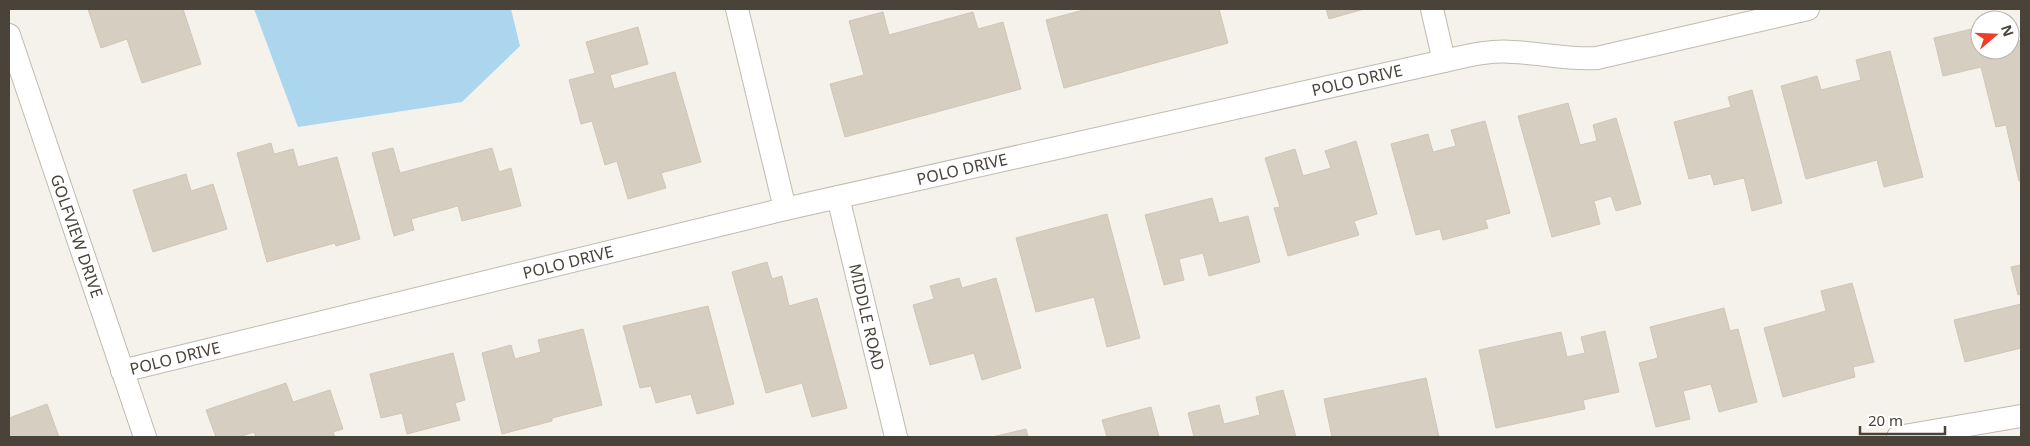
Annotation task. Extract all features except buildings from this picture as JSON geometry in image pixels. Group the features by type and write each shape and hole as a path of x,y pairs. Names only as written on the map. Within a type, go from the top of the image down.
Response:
{"street":[{"path":"737,9 785,209"},
{"path":"1432,9 1444,60"},
{"name":"POLO DRIVE","path":"122,371 785,209 1444,60 1491,52 1513,52 1576,59 1597,58 1808,9"},
{"name":"GOLFVIEW DRIVE","path":"9,35 145,437"},
{"name":"MIDDLE ROAD","path":"838,197 896,437"},
{"path":"1898,437 2021,416"}],"water":[{"path":"254,9 511,9 520,46 462,102 298,127"}]}
